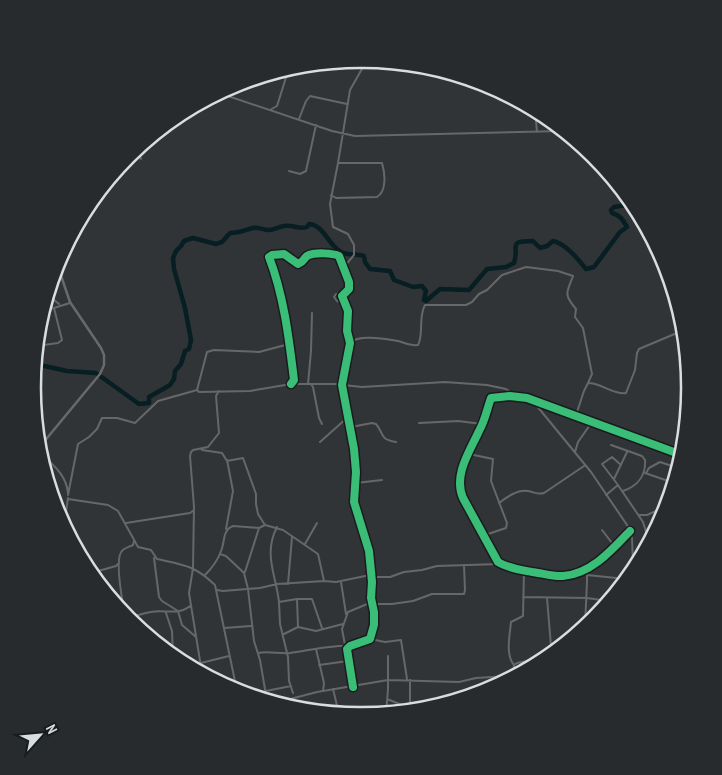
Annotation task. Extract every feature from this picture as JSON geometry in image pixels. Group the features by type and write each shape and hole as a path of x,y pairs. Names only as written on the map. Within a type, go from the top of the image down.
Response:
{"main road":[{"path":"46,441 100,374 105,360 101,348 70,302 61,277"}],"street":[{"path":"344,267 354,255 355,248 348,234 333,226 330,204 350,90 362,68"},
{"path":"270,110 277,106 286,77"},
{"path":"230,96 343,134 371,136 552,131"},
{"path":"299,119 310,96 347,104"},
{"path":"536,120 537,132"},
{"path":"289,171 300,174 306,171 316,125"},
{"path":"331,195 334,198 377,197 382,194 383,190 382,164 338,163"},
{"path":"291,384 294,380 290,344 279,285 269,257 284,254 298,264 302,263 307,256 333,253 339,256 349,282 349,289 342,299 348,311 347,331 350,343 342,385 354,449 356,483 354,502 359,512 369,551 374,625 370,638"},
{"path":"350,343 354,339 360,338 418,345 422,310 425,305 466,304 472,302 502,275 526,267 558,270 573,276 567,292 571,304 576,309 575,316 583,328 592,374 584,390 577,412 578,416"},
{"path":"344,294 336,294 334,297 337,301 344,303"},
{"path":"54,300 60,305"},
{"path":"44,345 58,343 62,340 54,308 70,302"},
{"path":"312,313 309,380 313,387 318,415 322,424"},
{"path":"588,384 596,384 620,393 626,393 635,370 636,353 639,348 676,333"},
{"path":"197,390 207,352 214,350 260,352 290,344"},
{"path":"68,495 78,444 97,429 102,418 117,418 135,424 158,401 197,390 199,392 250,392 291,384 353,387 445,382 479,384 506,390 517,396 573,414 674,452"},
{"path":"219,391 216,396 220,433 208,447 191,452 194,510 193,568 189,587 201,663 229,656"},
{"path":"500,564 461,494 461,474 490,403 498,398 517,396"},
{"path":"532,400 585,465 630,531 633,556"},
{"path":"573,414 577,412"},
{"path":"320,442 348,417"},
{"path":"418,423 458,421 482,424"},
{"path":"576,454 575,449 578,442 592,422"},
{"path":"351,427 376,424 382,436 396,442"},
{"path":"612,445 645,458 645,472"},
{"path":"201,449 222,453 227,460 233,495 220,554 212,568 204,575"},
{"path":"614,480 627,452"},
{"path":"468,454 493,459 491,481 507,526 488,534 486,538"},
{"path":"621,465 612,457 602,462 627,497 647,531"},
{"path":"227,460 242,458 244,460 256,494 257,511 265,525"},
{"path":"50,461 60,472 66,484 68,495 67,511"},
{"path":"627,497 631,489 649,468 660,462 671,466"},
{"path":"499,503 521,491 544,493 585,465"},
{"path":"645,472 667,480"},
{"path":"356,483 382,480"},
{"path":"606,494 618,485"},
{"path":"623,491 631,489"},
{"path":"68,499 112,506 118,510 134,542 138,547 151,550 154,556 159,597 178,611 182,626 196,637"},
{"path":"126,523 190,513 194,510"},
{"path":"639,516 648,515 655,511"},
{"path":"305,544 317,524"},
{"path":"226,531 232,526 259,528 265,525 277,528 318,554 324,581"},
{"path":"259,528 244,573 248,589 252,625 265,691 290,686"},
{"path":"277,528 271,543 271,566 277,584 280,624 287,654 289,681 293,693"},
{"path":"602,530 615,547"},
{"path":"217,590 248,589 277,584 340,581 370,576 390,577 404,572 437,566 464,564 500,564 560,577 584,569 605,556 630,531"},
{"path":"288,584 292,536"},
{"path":"123,601 119,563 120,552 133,545 134,542"},
{"path":"220,554 226,556 244,573"},
{"path":"154,556 157,559 193,568 204,575 215,586 235,681"},
{"path":"99,571 116,566 119,563"},
{"path":"345,645 342,629 348,612 372,603 392,604 413,601 432,594 464,594 464,564"},
{"path":"584,569 587,575 586,615"},
{"path":"524,570 523,616 511,622 509,652 514,665 528,660"},
{"path":"587,575 618,578"},
{"path":"340,581 347,616"},
{"path":"523,597 599,600"},
{"path":"547,598 549,646"},
{"path":"297,599 298,627"},
{"path":"279,602 312,599 322,628"},
{"path":"137,616 152,611 166,613 178,611 188,609 191,606"},
{"path":"166,613 172,631 173,646"},
{"path":"283,634 298,627 316,630 343,624"},
{"path":"224,628 252,625"},
{"path":"258,653 287,654 345,645 350,646 370,638 384,642 401,640 407,671 410,704"},
{"path":"350,646 347,652 353,687"},
{"path":"316,649 324,684 323,691"},
{"path":"386,707 388,656"},
{"path":"319,665 348,661"},
{"path":"294,699 323,691 388,680 459,682 497,676"},
{"path":"333,690 337,707"},
{"path":"387,699 405,705"}],"waterway":[{"path":"42,365 67,371 96,373 139,404 149,403 149,397 170,385 174,379 175,371 181,364 185,351 189,349 191,340 173,258 184,241 193,238 216,244 222,242 230,233 253,228 273,230 282,226 301,228 307,227 309,224 314,225 341,252 364,256 365,262 370,269 390,271 394,280 413,287 422,286 426,291 424,300 426,301 440,289 469,290 487,269 506,267 514,263 516,246 519,242 533,241 540,248 547,246 553,241 567,249 586,269 594,267 620,232 627,227 621,218 612,213 611,210 614,207 624,205"}],"cycle path":[{"path":"291,384 294,380 285,318 279,287 269,257 284,254 298,264 307,256 314,254 323,253 339,256 349,282 349,289 342,296 348,311 347,331 350,343 342,385 354,449 356,472 354,502 369,551 372,582 371,598 374,612 374,625 370,639 350,646 347,649 353,687"},
{"path":"630,531 600,560 583,571 573,574 563,576 551,575 514,568 498,562 460,489 461,472 464,463 483,423 491,398 510,396 527,398 674,452"}]}
